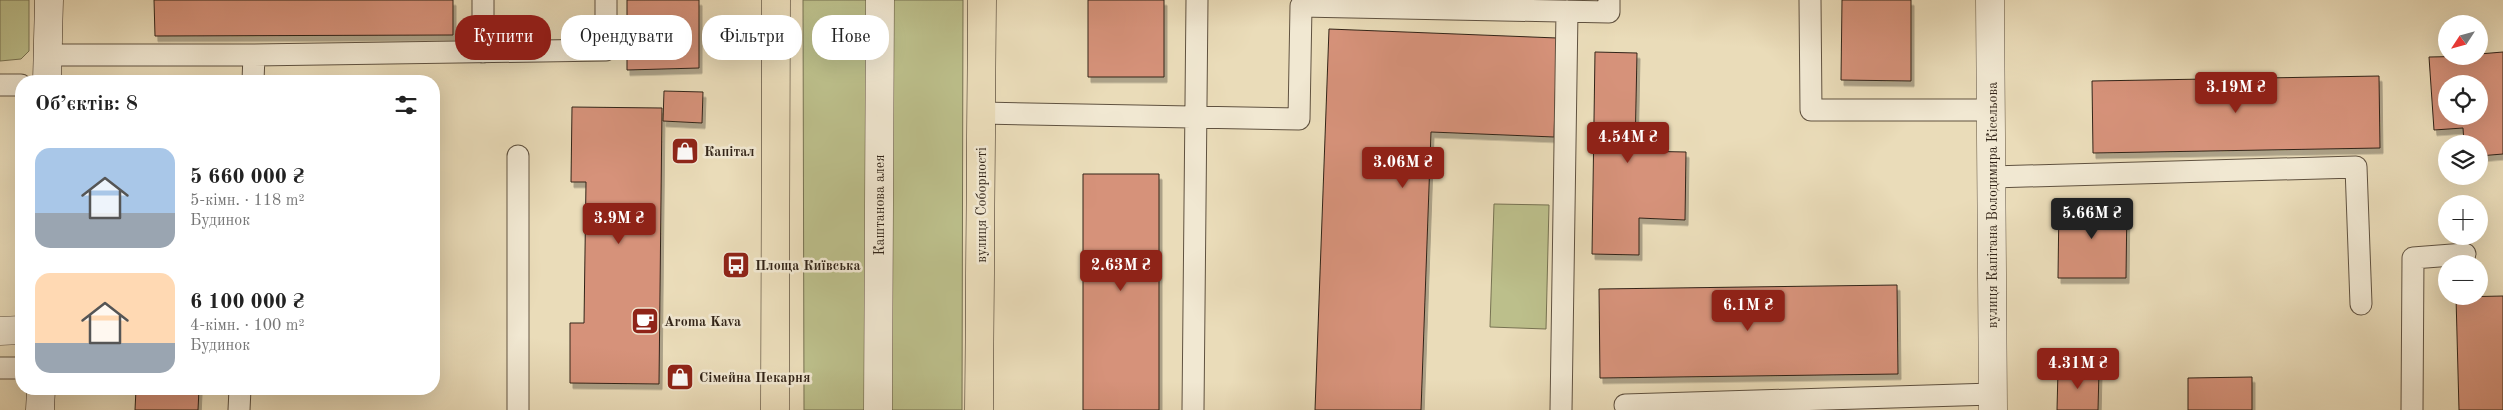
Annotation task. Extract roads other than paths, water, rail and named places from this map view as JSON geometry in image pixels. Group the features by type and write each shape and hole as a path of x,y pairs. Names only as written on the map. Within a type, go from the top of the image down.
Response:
{"main road":[{"path":"775,410 776,0"},
{"name":"вулиця Соборності","path":"979,410 982,0"}],"street":[{"path":"48,68 49,0"},
{"name":"Каштанова алея","path":"878,410 880,0"},
{"name":"вулиця Капітана Володимира Кісельова","path":"1990,0 1993,402"},
{"path":"0,331 15,330"},
{"path":"40,395 40,410"}],"lane":[{"path":"483,0 483,15"},
{"path":"551,51 606,50 606,0"},
{"path":"1193,410 1197,0"},
{"path":"981,113 1299,119 1301,6 1609,12 1609,0"},
{"path":"1810,0 1811,110 1991,110"},
{"path":"1561,410 1567,12"},
{"path":"48,68 254,55 455,52"},
{"path":"253,75 254,55"},
{"path":"0,85 15,85"},
{"path":"518,156 518,410"},
{"path":"1992,177 2356,167 2361,304"},
{"path":"2412,410 2413,258 2465,254"},
{"path":"0,368 15,368"},
{"path":"239,410 240,395"},
{"path":"1625,404 1993,402"}],"place":[{"name":"Капітал","path":"685,151"},
{"name":"Площа Київська","path":"736,265"},
{"name":"Aroma Kava","path":"645,321"},
{"name":"Сімейна Пекарня","path":"680,377"}]}
